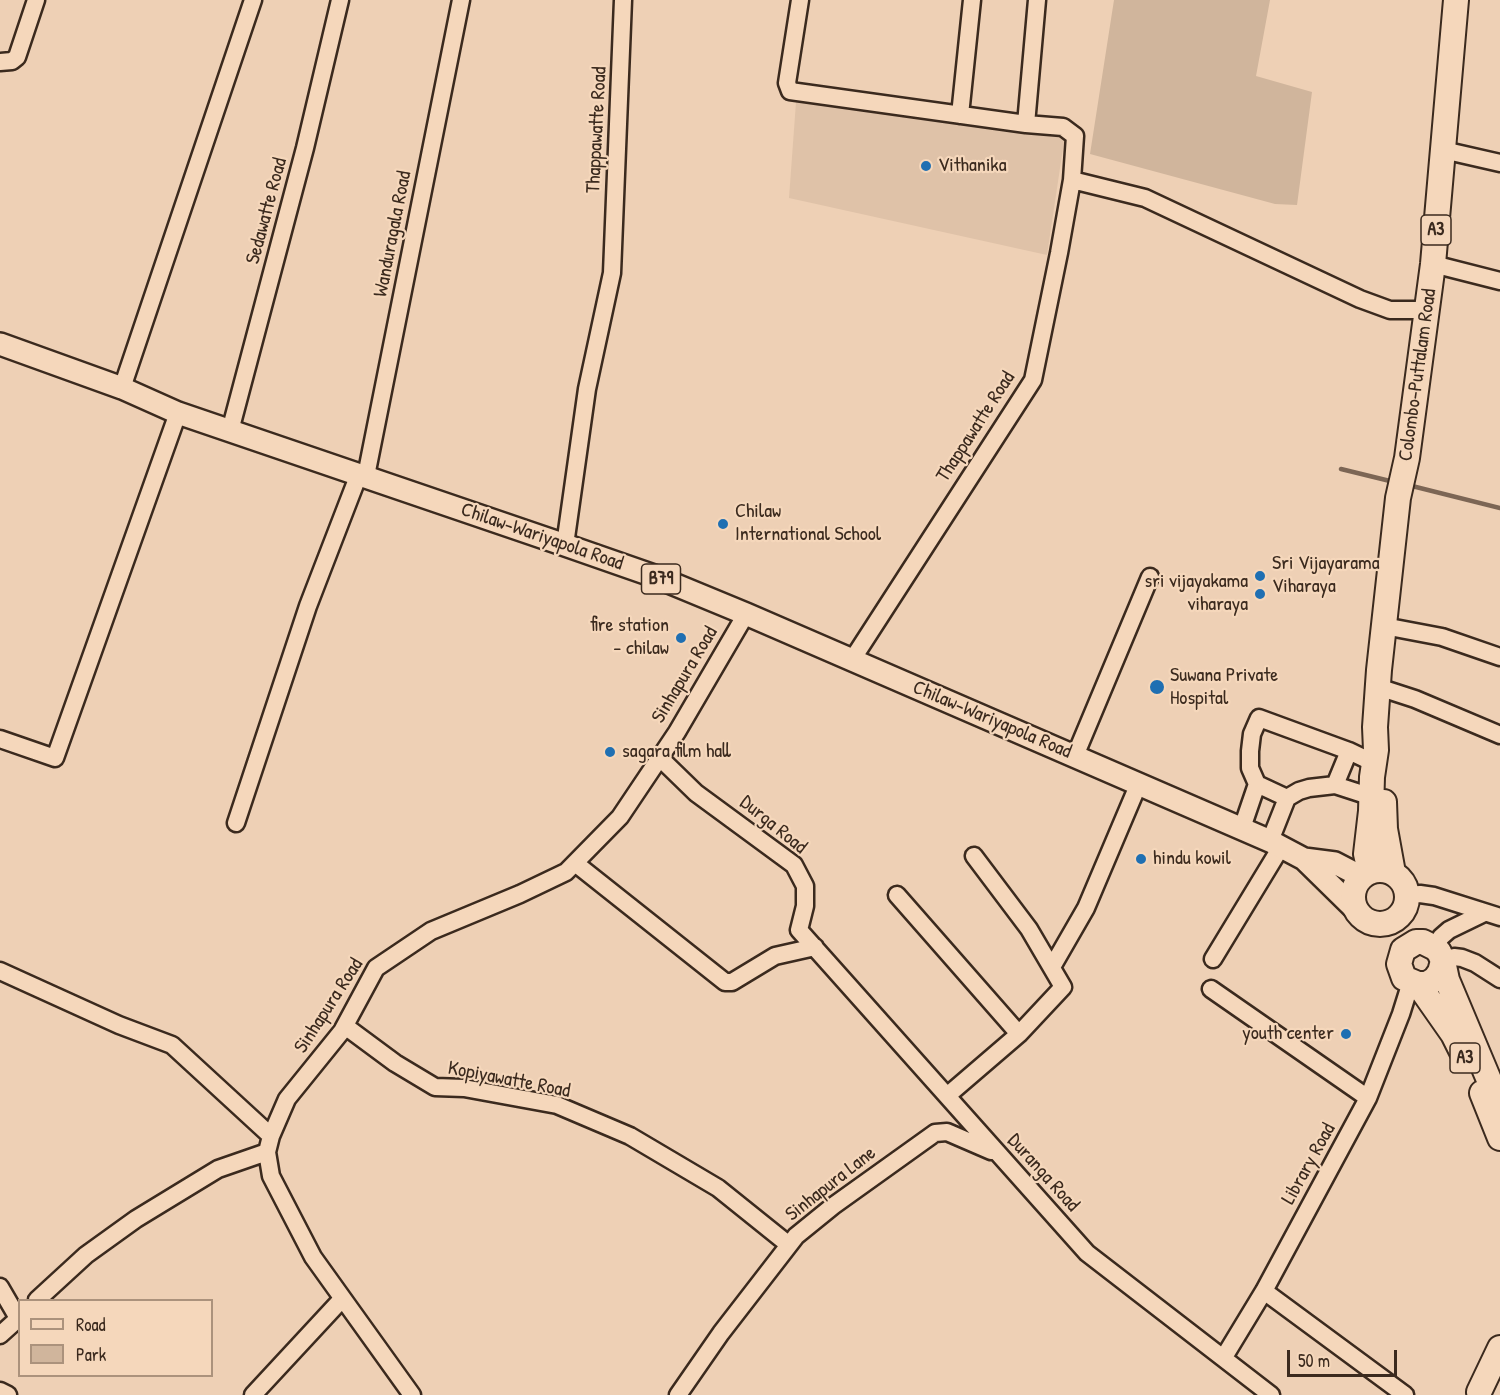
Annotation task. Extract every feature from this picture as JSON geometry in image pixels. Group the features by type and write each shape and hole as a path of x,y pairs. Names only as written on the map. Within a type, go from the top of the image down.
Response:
{"highway":[{"name":"Colombo-Puttalam Road","path":"1375,874 1366,854 1375,756 1378,687 1398,498 1407,458 1433,264 1456,0"},
{"name":"Colombo-Puttalam Road","path":"1375,756 1382,779 1385,830 1375,874"},
{"path":"1375,874 1403,882 1408,895 1407,903 1398,918 1391,922 1366,917 1354,904 1354,889 1375,874"},
{"name":"A3","path":"1366,917 1454,1034 1486,1101 1500,1138"},
{"path":"1423,942 1439,954 1440,972 1435,979 1426,984 1409,977 1400,957 1409,945 1423,942"},
{"name":"A3","path":"1439,954 1447,980 1500,1106"},
{"path":"1478,1393 1500,1348"},
{"path":"1478,1393 1500,1369"}],"main road":[{"name":"Chilaw-Wariyapola Road","path":"0,344 122,388 178,413 654,576 1242,828 1304,860"},
{"name":"B79","path":"1304,860 1335,863 1375,874"},
{"name":"B79","path":"1304,860 1366,917"}],"street":[{"path":"0,62 12,61 17,57 36,0"},
{"path":"122,388 253,0"},
{"name":"Sedawatte Road","path":"230,431 305,148 340,0"},
{"name":"Wanduragala Road","path":"236,823 308,606 363,475 461,0"},
{"name":"Thappawatte Road","path":"565,545 587,389 612,273 623,0"},
{"name":"Thappawatte Road","path":"800,0 787,83 790,92 1063,127 1075,136 1072,180 1033,380 852,660"},
{"path":"960,115 972,0"},
{"path":"1026,124 1037,0"},
{"path":"1443,150 1500,163"},
{"path":"1072,180 1144,198 1360,299 1390,310 1427,310"},
{"path":"1433,264 1500,281"},
{"path":"0,739 55,758 178,413"},
{"path":"1075,756 1150,577"},
{"name":"Sinhapura Road","path":"269,1144 287,1099 345,1026 376,968 431,931 566,872 620,817 677,732 746,614"},
{"path":"1384,626 1442,637 1500,657"},
{"path":"1378,687 1415,699 1500,735"},
{"path":"1287,798 1257,784 1250,768 1252,734 1259,718 1349,751 1375,756"},
{"path":"1335,785 1349,751"},
{"name":"Durga Road","path":"659,758 696,793 794,865 805,886 805,906 800,930 814,947"},
{"path":"1052,967 1086,908 1139,783"},
{"path":"1242,828 1257,784"},
{"path":"1213,959 1275,844 1287,798 1299,790 1335,785 1372,797"},
{"path":"948,1095 1019,1034 1063,987 1029,929 974,856"},
{"path":"575,863 724,982 732,982 775,956 814,947"},
{"path":"1408,895 1420,894 1434,897 1492,915"},
{"path":"897,895 1019,1034"},
{"path":"1492,915 1449,930 1441,937 1439,954 1462,958 1474,963 1500,980"},
{"name":"Duranga Road","path":"814,947 1087,1254 1224,1357 1270,1395"},
{"path":"0,972 119,1025 172,1045 269,1144 271,1176 313,1257 412,1395"},
{"name":"Library Road","path":"1224,1357 1264,1291 1368,1098 1401,1014 1409,977"},
{"path":"1211,989 1368,1098"},
{"name":"Kopiyawatte Road","path":"345,1026 395,1063 435,1087 464,1089 557,1106 630,1136 718,1188 789,1245"},
{"name":"Sinhapura Lane","path":"682,1394 721,1332 796,1236 833,1206 935,1133 947,1132 1001,1156"},
{"path":"38,1299 86,1255 136,1219 219,1169 269,1144"},
{"path":"0,1287 18,1316"},
{"path":"1264,1291 1405,1395"},
{"path":"253,1395 342,1299"},
{"path":"0,1335 18,1319"},
{"path":"0,1390 8,1395"}],"shaded area":[{"name":"Vithanika","path":"796,102 1065,135 1047,255 789,198"}],"green space":[{"path":"1114,0 1270,0 1256,76 1312,92 1297,205 1275,204 1090,154"}],"waterway":[{"path":"1341,469 1394,482"},
{"path":"1408,485 1500,508"}],"place":[{"name":"Vithanika","path":"926,166"},
{"name":"Chilaw International School","path":"723,524"},
{"name":"Sri Vijayarama Viharaya","path":"1260,576"},
{"name":"sri vijayakama viharaya","path":"1260,594"},
{"name":"fire station - chilaw","path":"681,638"},
{"name":"Suwana Private Hospital","path":"1157,687"},
{"name":"sagara film hall","path":"610,752"},
{"name":"hindu kowil","path":"1141,859"},
{"name":"youth center","path":"1346,1034"}]}
